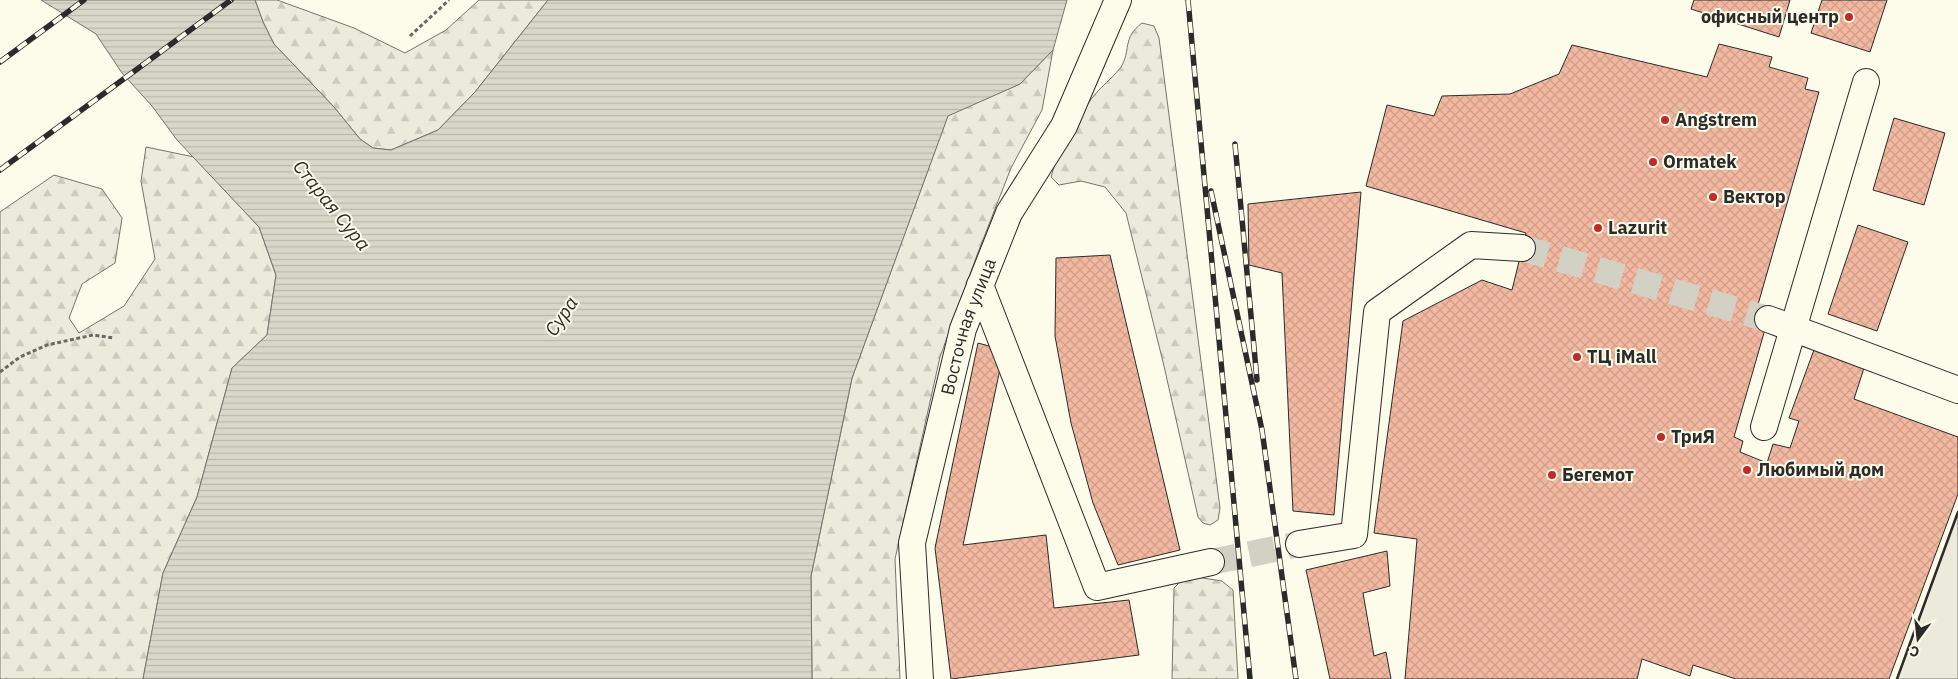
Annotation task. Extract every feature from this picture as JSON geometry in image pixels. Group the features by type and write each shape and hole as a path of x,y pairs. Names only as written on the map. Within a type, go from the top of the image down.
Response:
{"street":[{"name":"Восточная улица","path":"920,679 912,543 963,329 1008,213 1064,126 1118,0"},
{"path":"1764,427 1866,82"},
{"path":"1300,544 1354,535 1377,312 1472,245 1522,248"},
{"path":"980,285 1097,587 1211,562"},
{"path":"1768,319 1958,390"}],"path":[{"path":"410,36 449,0"},
{"path":"0,372 20,357 47,345 93,335 114,338"}],"green space":[{"path":"255,0 277,0 354,28 405,53 446,30 479,0 548,0 475,92 438,130 391,150 373,148 360,139 334,107 274,44"},
{"path":"1142,23 1154,26 1159,38 1220,508 1218,520 1210,525 1203,523 1198,517 1164,366 1126,213 1105,187 1081,181 1059,185 1051,177 1058,156 1073,126 1095,94 1121,67 1129,39"},
{"path":"1053,50 1042,110 1011,168 940,357 895,559 900,679 812,679 811,576 852,378 948,115 1020,84"},
{"path":"146,147 194,157 259,227 276,275 267,335 232,368 197,497 163,573 143,679 0,679 0,212 54,175 102,189 122,218 115,263 82,284 69,318 79,333 124,306 155,259 141,181"},
{"path":"1190,576 1222,581 1233,590 1238,679 1172,679 1174,588"}],"shaded area":[{"path":"1958,512 1958,679 1897,679"}],"water":[{"path":"41,0 255,0 274,44 334,107 360,139 373,148 391,150 438,130 475,92 548,0 1067,0 1053,50 1020,84 948,116 852,378 811,576 812,679 143,679 163,573 197,497 232,368 267,335 276,275 259,227 177,140 152,106 122,73 96,34"}],"building":[{"path":"1694,0 1790,0 1779,37 1691,9"},
{"name":"офисный центр","path":"1822,0 1887,0 1870,52 1811,33"},
{"name":"ТЦ iMall","path":"1719,44 1772,57 1769,67 1808,78 1805,89 1819,92 1757,308 1770,312 1734,437 1743,441 1740,452 1767,463 1773,444 1790,448 1799,421 1789,418 1815,347 1864,368 1854,399 1958,437 1958,494 1889,679 1736,679 1693,665 1690,676 1642,659 1637,679 1405,679 1417,539 1374,533 1403,321 1482,280 1512,290 1526,233 1366,186 1387,105 1434,116 1442,96 1510,94 1559,74 1572,45 1707,77"},
{"path":"1894,118 1945,133 1924,205 1873,190"},
{"path":"1361,192 1334,515 1293,511 1282,273 1249,265 1248,204"},
{"path":"1858,225 1908,242 1877,331 1828,314"},
{"path":"1110,255 1180,550 1118,565 1093,503 1071,423 1055,336 1056,258"},
{"path":"978,343 1004,350 963,545 1046,535 1054,608 1129,600 1139,655 951,679 935,548"},
{"path":"1387,551 1390,586 1363,593 1374,656 1386,652 1391,679 1330,679 1306,570"}],"tunnel":[{"path":"1522,248 1768,319"},
{"path":"1211,562 1299,544"}],"railway":[{"path":"0,62 84,0"},
{"path":"0,170 231,0"},
{"path":"1188,0 1250,679"},
{"path":"1235,144 1257,380"},
{"path":"1211,191 1262,430 1296,679"}],"wall":[{"path":"1897,679 1958,512"}],"place":[{"name":"офисный центр","path":"1849,17"},
{"name":"Angstrem","path":"1665,120"},
{"name":"Ormatek","path":"1653,162"},
{"name":"Вектор","path":"1713,197"},
{"name":"Lazurit","path":"1598,228"},
{"name":"ТЦ iMall","path":"1577,357"},
{"name":"ТриЯ","path":"1661,437"},
{"name":"Любимый дом","path":"1747,470"},
{"name":"Бегемот","path":"1552,475"}],"water label":[{"name":"Старая Сура","path":"332,205"},
{"name":"Сура","path":"561,316"}]}
